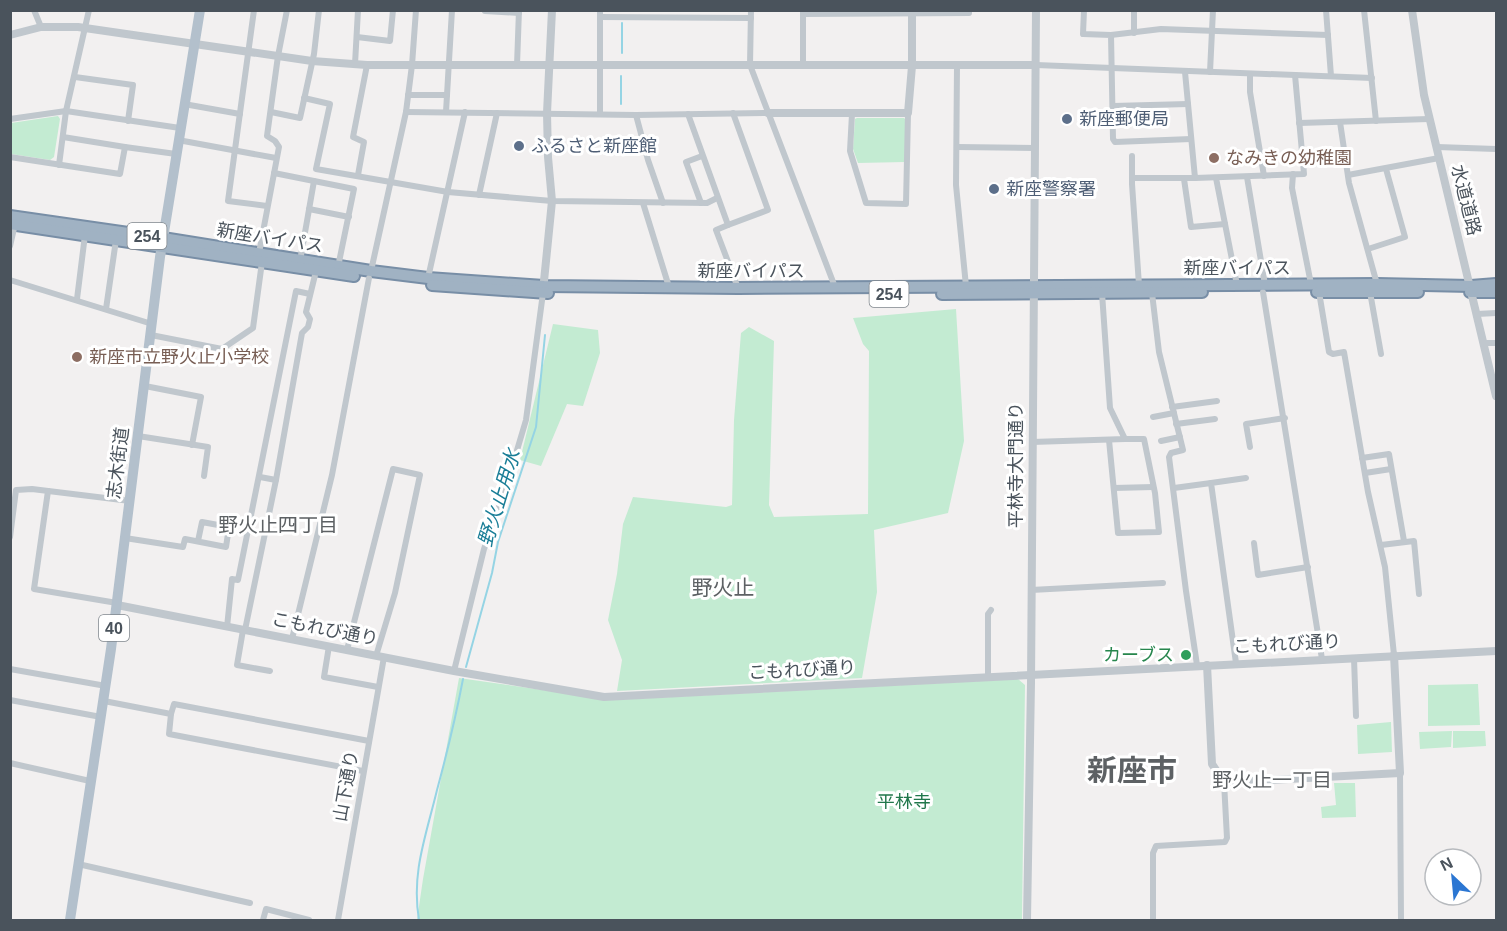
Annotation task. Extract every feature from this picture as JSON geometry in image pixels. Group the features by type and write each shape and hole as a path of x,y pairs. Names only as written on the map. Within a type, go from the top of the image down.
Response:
{"highway":[{"name":"新座バイパス","path":"12,221 260,258 316,271 337,270"},
{"name":"新座バイパス","path":"12,221 116,240 162,242"},
{"name":"新座バイパス","path":"260,258 300,261 337,270 485,290 966,286 1102,293 1264,288 1472,289 1497,292"},
{"name":"新座バイパス","path":"370,275 543,289 1034,290 1139,285 1237,285 1264,288"},
{"name":"新座バイパス","path":"1472,289 1497,284"}],"main road":[{"name":"志木街道","path":"71,920 106,686 162,242 200,10"}],"street":[{"path":"34,10 41,27"},
{"path":"59,165 66,111 89,10"},
{"path":"254,10 228,201 267,206"},
{"path":"10,280 106,309 151,329 222,349 253,328 267,206 279,147 267,136 287,10"},
{"path":"271,112 300,118 312,61 319,10"},
{"path":"355,64 358,10"},
{"path":"357,37 390,41 393,10"},
{"path":"291,639 333,475 370,275 406,112 416,10"},
{"path":"446,112 452,10"},
{"path":"454,671 484,549 526,420 552,201 547,113 552,10"},
{"path":"751,10 750,65 835,287"},
{"path":"803,66 803,12 969,13 969,10"},
{"name":"平林寺大門通り","path":"1027,921 1036,10"},
{"path":"1084,10 1083,34 1111,35 1161,29 1328,35"},
{"path":"1134,10 1134,33"},
{"path":"1210,72 1213,10"},
{"path":"1326,10 1331,76"},
{"path":"1364,10 1376,121"},
{"name":"水道道路","path":"1413,10 1429,119 1496,391"},
{"path":"484,11 519,12 517,66"},
{"path":"852,114 850,151 866,203 906,204 912,12"},
{"path":"600,114 600,14 717,14 751,18"},
{"path":"10,35 41,27 85,28 312,61 367,65 1036,65 1372,78"},
{"path":"1111,35 1113,139 1115,142 1191,139"},
{"path":"358,175 364,142 353,137 367,65"},
{"path":"957,66 956,185 966,286"},
{"path":"1185,72 1195,178"},
{"path":"1250,74 1250,92 1264,176"},
{"path":"1132,178 1184,179 1304,174 1295,75"},
{"path":"75,77 133,85 128,121"},
{"path":"408,95 447,95"},
{"path":"304,98 330,104 316,169 448,192 552,201 707,203 717,198"},
{"path":"184,104 240,114"},
{"path":"1113,106 1188,104"},
{"path":"10,119 66,111 180,128"},
{"path":"406,112 908,113"},
{"path":"428,278 465,112"},
{"path":"479,195 497,113"},
{"path":"733,113 768,210 716,230 738,288"},
{"path":"636,114 663,203"},
{"path":"688,114 728,225"},
{"path":"1299,123 1429,119"},
{"path":"1340,122 1349,183 1368,249 1381,354"},
{"path":"63,136 176,154"},
{"path":"178,140 276,158"},
{"path":"10,157 120,174 125,147"},
{"path":"957,147 1035,148"},
{"path":"1437,147 1497,149"},
{"path":"701,203 686,162 702,156"},
{"path":"1132,156 1139,285"},
{"path":"1348,175 1439,158"},
{"path":"1368,249 1405,237 1386,169"},
{"path":"274,173 354,189 337,270"},
{"path":"1293,174 1292,188 1329,352 1333,354 1344,352 1362,458 1381,545 1394,655 1400,773 1401,921"},
{"path":"1247,177 1322,659"},
{"path":"1216,178 1237,285"},
{"path":"1184,179 1191,226 1225,224"},
{"path":"300,261 314,181"},
{"path":"642,203 669,287"},
{"path":"309,209 349,217"},
{"path":"10,246 12,221"},
{"path":"77,299 85,235"},
{"path":"106,309 116,240"},
{"path":"270,671 237,664 276,480 302,333 308,327 310,319 306,312 316,271"},
{"path":"227,627 232,579 238,580 296,291 310,294"},
{"path":"1102,293 1110,408 1125,440"},
{"path":"1152,293 1157,338 1183,450 1171,453 1169,457 1197,665"},
{"path":"1478,314 1497,313"},
{"path":"1484,343 1497,343"},
{"path":"145,386 201,397 192,445"},
{"path":"1153,417 1217,400"},
{"path":"1250,447 1246,424 1284,418"},
{"path":"1176,424 1215,419"},
{"path":"138,436 208,447 204,477"},
{"path":"1161,441 1180,436"},
{"path":"1032,442 1144,439 1154,487 1159,532 1118,533 1109,440"},
{"path":"1362,458 1389,454 1404,541"},
{"name":"山下通り","path":"338,921 378,687 380,656 420,475 393,469 347,650"},
{"path":"1365,473 1391,469"},
{"path":"260,477 276,480"},
{"path":"1174,488 1246,478"},
{"path":"1211,483 1236,663"},
{"path":"1114,488 1154,487"},
{"path":"10,537 13,490 48,491 130,501"},
{"path":"48,491 34,589 117,604"},
{"path":"125,538 183,547 185,539 226,547 229,527 202,522 198,541"},
{"path":"1381,545 1414,541 1419,594"},
{"path":"1254,543 1258,575 1308,567"},
{"path":"1031,590 1163,583"},
{"name":"こもれび通り","path":"117,604 454,671 604,697 1208,664 1497,651"},
{"path":"988,677 988,614 991,610"},
{"path":"329,646 324,677 378,687"},
{"path":"1354,658 1356,716"},
{"path":"1153,921 1153,853 1156,846 1225,842 1227,838 1224,782 1212,764 1208,664"},
{"path":"10,669 106,686"},
{"path":"10,699 101,717"},
{"path":"104,700 171,714"},
{"path":"363,771 169,734 171,714 174,704 369,741"},
{"path":"10,763 90,781"},
{"path":"1224,782 1400,773"},
{"path":"78,864 250,903"},
{"path":"263,921 266,909 309,921"}],"green space":[{"path":"58,116 60,119 54,157 50,160 11,154 11,123"},
{"path":"904,118 906,120 905,162 858,163 853,149 855,119"},
{"path":"956,309 964,441 948,513 874,530 877,592 862,678 617,691 622,660 608,620 623,524 633,497 726,507 732,505 734,420 741,333 749,327 774,341 769,505 774,517 868,514 869,351 863,344 853,318"},
{"path":"553,324 598,330 600,353 583,406 567,404 541,466 520,460"},
{"name":"平林寺","path":"459,678 612,700 1018,679 1025,685 1022,920 417,920"},
{"path":"1478,684 1480,725 1428,726 1428,685"},
{"path":"1391,722 1392,752 1358,754 1357,725"},
{"path":"1452,731 1451,747 1420,749 1419,732"},
{"path":"1453,731 1485,731 1486,746 1453,748"},
{"path":"1334,783 1355,783 1356,817 1322,818 1321,807 1336,805"}],"waterway":[{"path":"622,23 622,53"},
{"path":"621,76 621,104"},
{"name":"野火止用水","path":"466,667 492,573 498,542 536,427 545,335"},
{"name":"野火止用水","path":"419,920 418,870 463,679"}],"place":[{"name":"新座郵便局","path":"1067,119"},
{"name":"ふるさと新座館","path":"519,146"},
{"name":"なみきの幼稚園","path":"1214,158"},
{"name":"新座警察署","path":"994,189"},
{"name":"新座市立野火止小学校","path":"77,357"},
{"name":"カーブス","path":"1186,655"}],"district":[{"name":"野火止四丁目","path":"278,525"},
{"name":"野火止","path":"723,587"},
{"name":"新座市","path":"1132,770"},
{"name":"野火止一丁目","path":"1272,780"}]}
